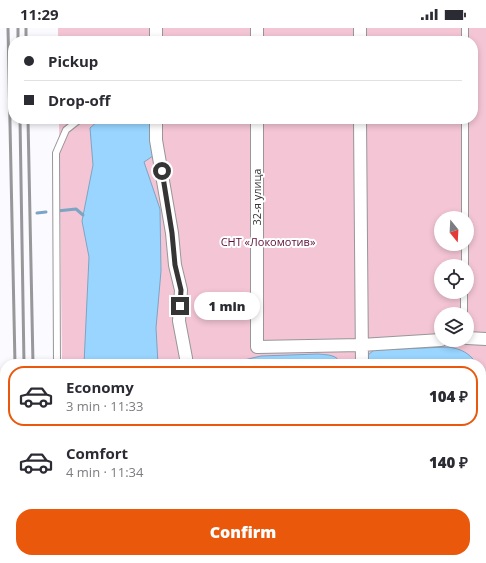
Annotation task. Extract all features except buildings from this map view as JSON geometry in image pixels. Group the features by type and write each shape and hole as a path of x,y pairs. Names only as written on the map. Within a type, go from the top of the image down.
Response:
{"street":[{"path":"156,124 156,140 172,233 175,265 181,290 179,321 186,358"},
{"name":"32-я улица","path":"257,124 257,347 361,345"},
{"path":"360,124 362,359"},
{"path":"474,338 486,339"},
{"path":"361,345 434,340"}],"lane":[{"path":"57,359 56,153 66,130 74,124"},
{"path":"465,124 465,211"}],"green space":[{"name":"СНТ «Локомотив»","path":"58,28 486,28 486,359 62,359 59,124 478,124 478,36 58,36"}],"water":[{"path":"94,124 153,124 156,154 144,162 160,209 161,271 156,328 158,359 84,359 89,257 82,221 93,165 90,128"},
{"path":"448,347 465,352 473,359 368,359 368,355 374,350"},
{"path":"318,354 328,355 338,359 248,359 261,356"}],"waterway":[{"path":"57,211 76,209 83,215"},
{"path":"37,213 46,212"}],"railway":[{"path":"8,28 8,36"},
{"path":"18,28 18,36"},
{"path":"26,28 26,36"},
{"path":"10,124 15,359"},
{"path":"20,124 24,359"},
{"path":"28,124 33,359"}],"route":[{"path":"162,171 172,233 175,265 181,290 180,306"}]}
